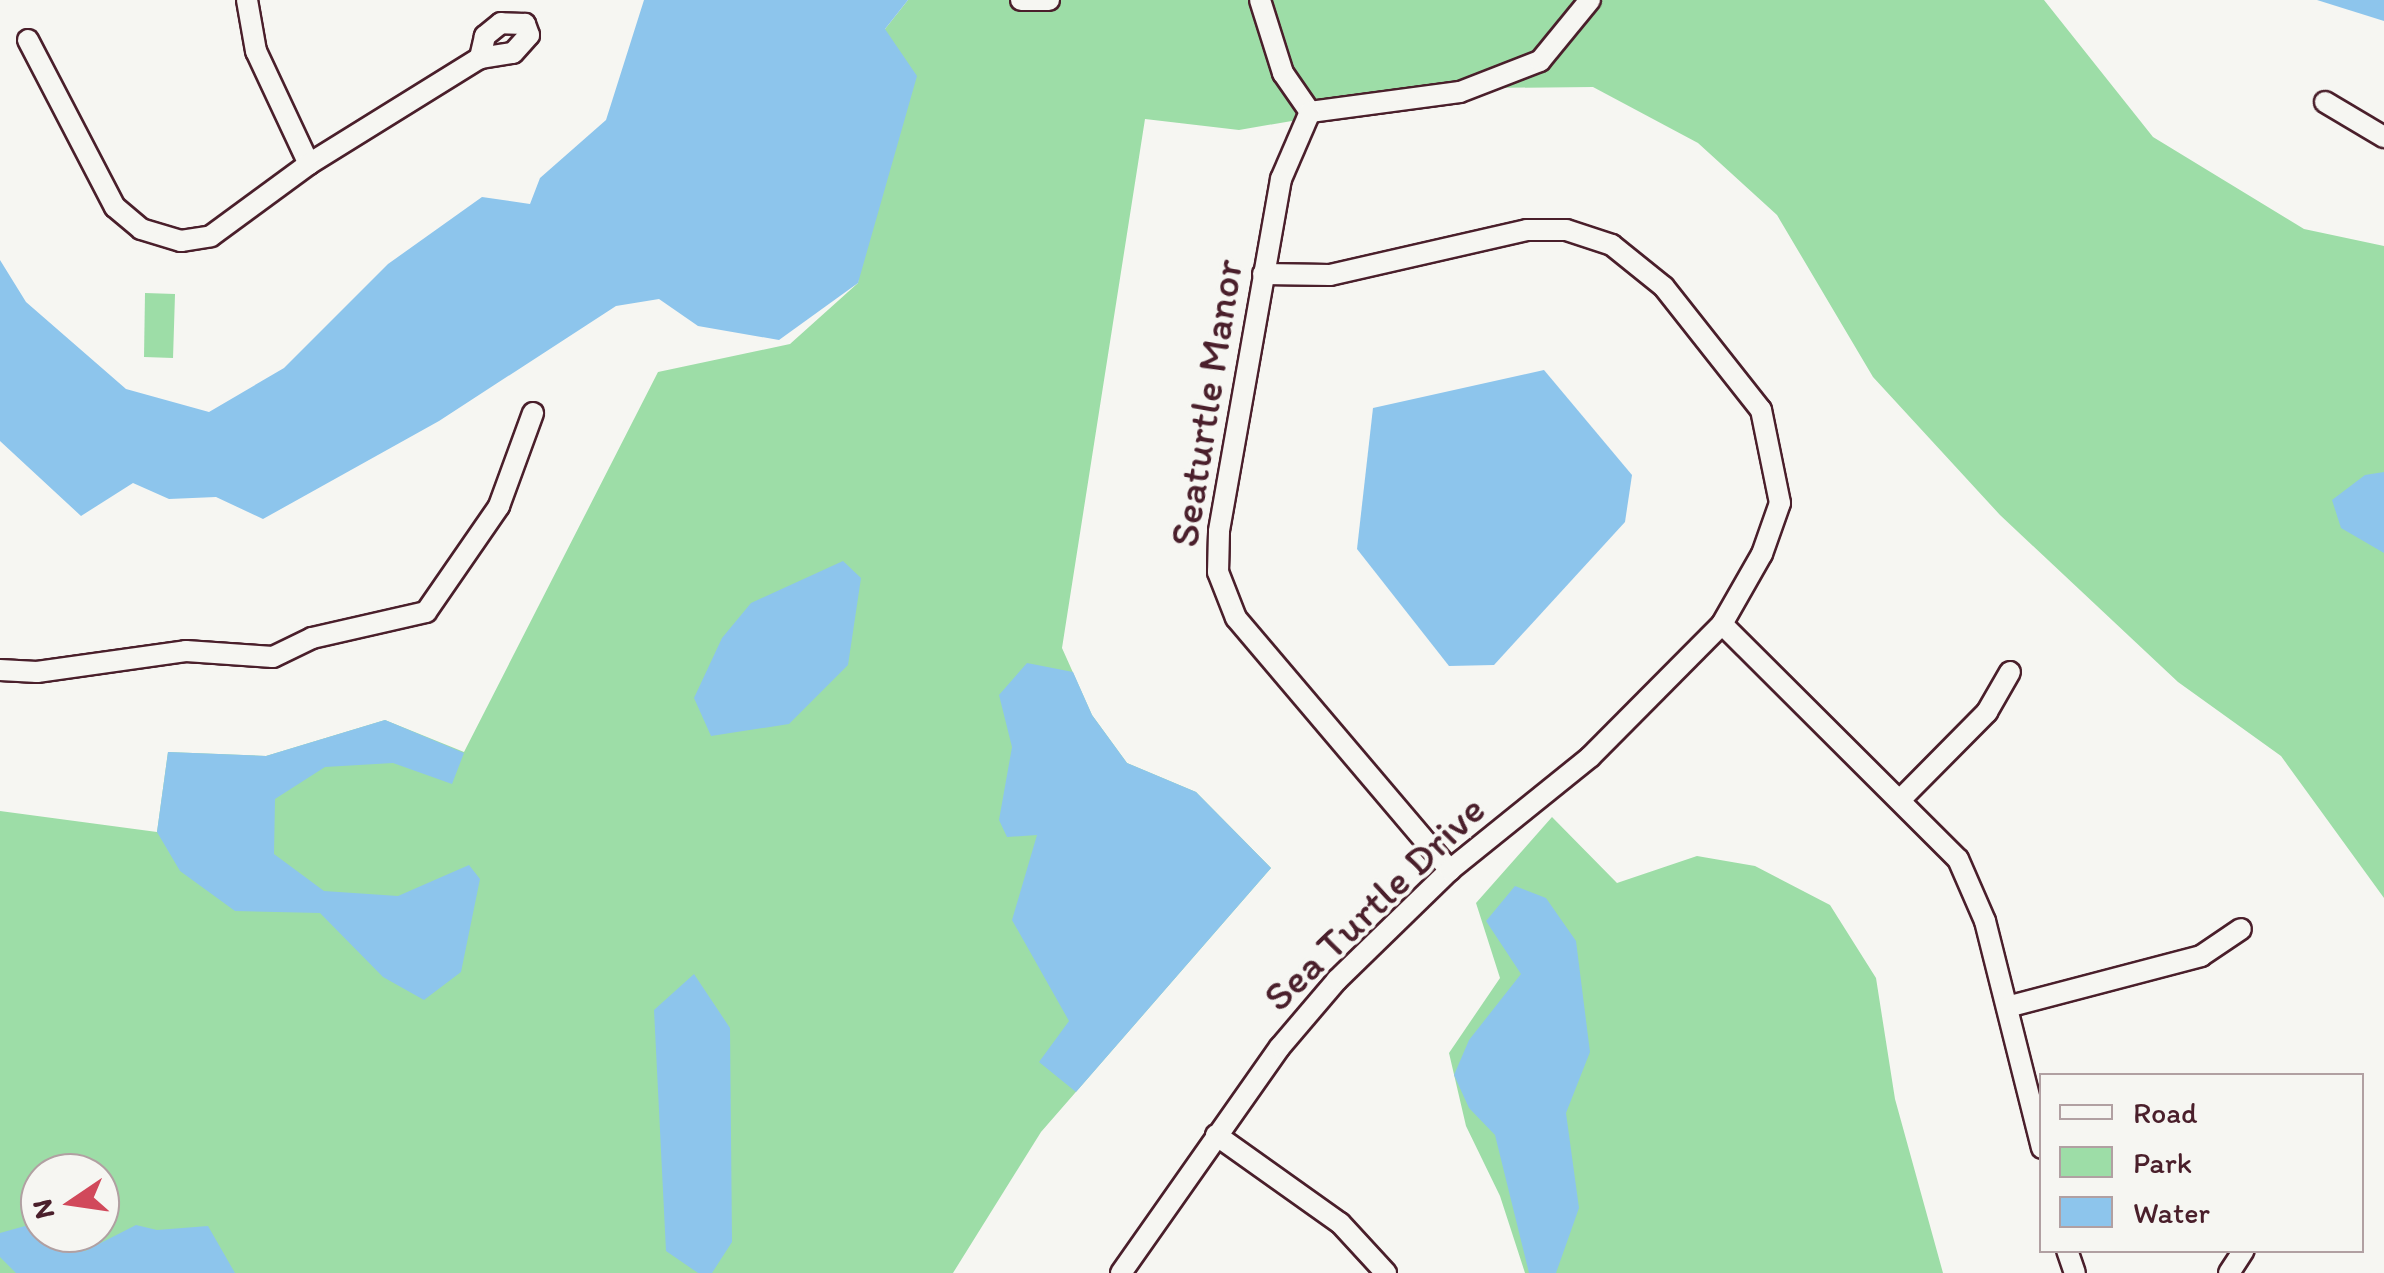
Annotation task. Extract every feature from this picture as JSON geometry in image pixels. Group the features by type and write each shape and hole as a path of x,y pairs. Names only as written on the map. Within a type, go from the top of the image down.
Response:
{"street":[{"path":"247,0 256,51 309,164"},
{"path":"1020,0 1049,0"},
{"path":"1260,0 1283,73 1310,112 1460,92 1540,61 1590,0"},
{"path":"28,40 115,207 141,230 181,241 211,236 309,164 480,58"},
{"path":"2326,102 2384,137"},
{"name":"Seaturtle Manor","path":"1310,112 1281,179 1219,532 1218,572 1236,618 1450,870"},
{"name":"Sea Turtle Drive","path":"1121,1273 1216,1135 1337,980 1450,870 1590,757 1722,624 1762,554 1780,504 1760,410 1664,287 1612,245 1566,230 1527,230 1330,275 1263,274"},
{"path":"0,670 37,672 186,651 274,658 312,638 426,612 499,506 532,413"},
{"path":"1722,624 1958,860 1985,922 2039,1136"},
{"path":"1900,800 1986,712 2010,672"},
{"path":"2007,1006 2201,956 2241,929"},
{"path":"1216,1135 1340,1223 1386,1273"}],"green space":[{"path":"908,0 2044,0 2153,137 2304,229 2384,246 2384,898 2281,756 2178,682 2000,515 1873,377 1777,215 1698,143 1593,87 1484,88 1239,130 1145,119 1062,648 1092,715 1127,763 1196,792 1271,868 1041,1132 953,1273 0,1273 0,811 157,832 168,752 266,756 385,720 464,752 658,372 790,344 858,283 885,29"},
{"path":"145,293 175,294 173,358 144,357"},
{"path":"1552,817 1617,883 1697,856 1755,866 1830,905 1876,978 1895,1099 1943,1273 1525,1273 1500,1196 1466,1126 1449,1053 1500,978 1476,903"}],"water":[{"path":"644,0 908,0 885,29 917,76 858,283 779,340 698,326 659,299 616,306 439,421 263,519 216,497 169,499 133,483 81,516 0,441 0,260 26,302 126,389 209,412 284,368 388,264 482,197 530,204 540,178 606,120"},
{"path":"2317,0 2384,0 2384,21"},
{"path":"1544,370 1632,475 1625,522 1494,665 1449,666 1357,549 1373,408"},
{"path":"2384,472 2384,553 2341,528 2332,500 2365,475"},
{"path":"843,561 861,578 848,665 789,724 711,736 694,698 722,638 751,603"},
{"path":"1027,663 1073,672 1092,715 1127,763 1196,792 1271,868 1076,1092 1039,1062 1069,1021 1012,920 1037,835 1007,837 999,820 1012,747 999,695"},
{"path":"385,720 464,753 452,784 393,763 325,767 275,799 274,854 324,891 398,896 469,865 480,879 461,972 424,1000 383,977 320,913 235,911 180,871 157,832 168,752 266,756"},
{"path":"1515,886 1546,898 1576,941 1590,1052 1566,1113 1579,1208 1556,1273 1529,1273 1495,1135 1469,1108 1454,1075 1469,1040 1521,974 1486,921"},
{"path":"694,974 730,1028 732,1242 712,1273 698,1273 666,1251 654,1010"},
{"path":"136,1225 157,1230 208,1226 235,1273 16,1273 0,1257 0,1233 20,1227 20,1253 120,1253 120,1233"}]}
